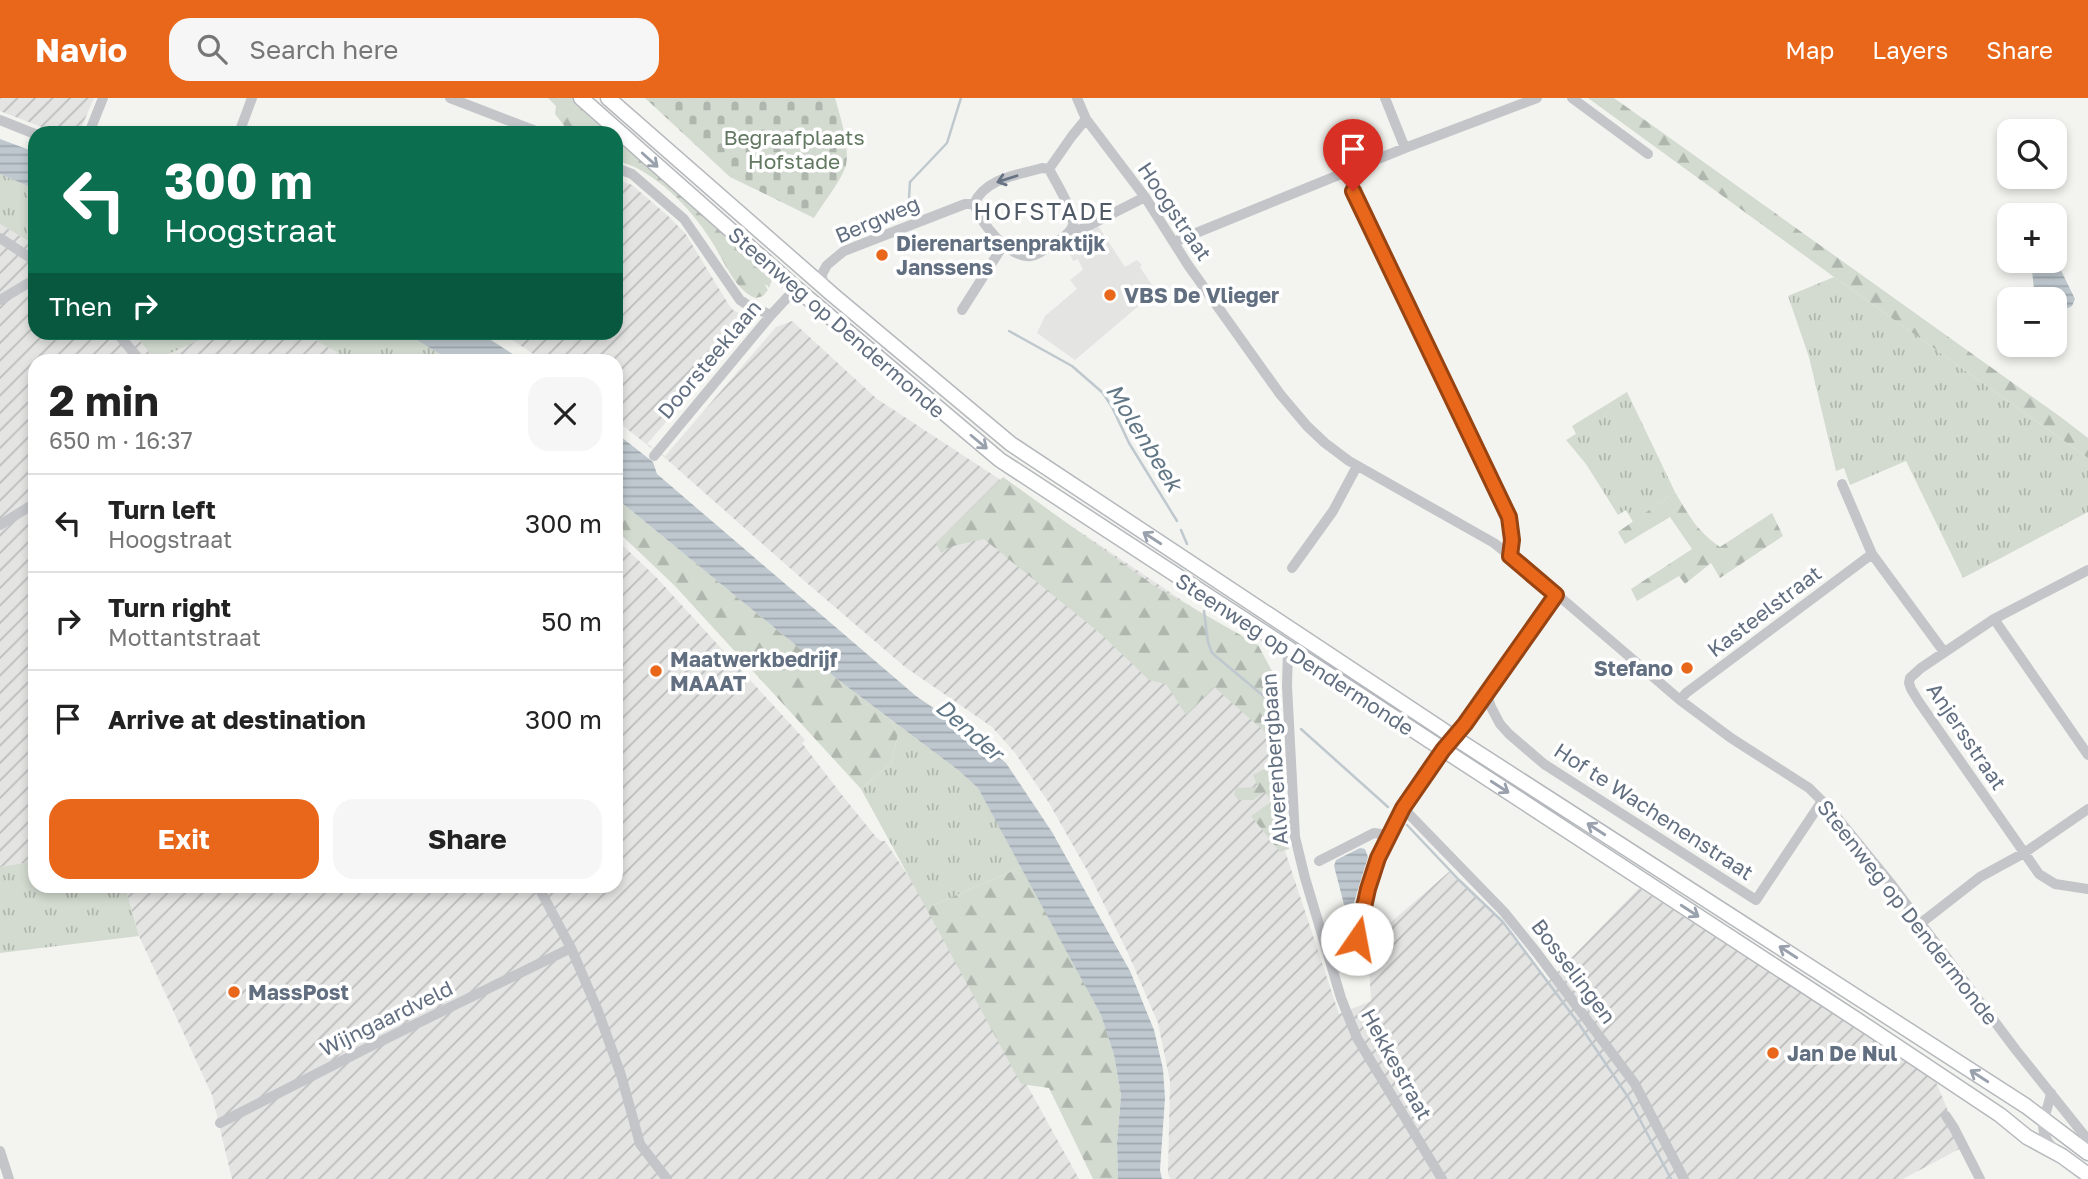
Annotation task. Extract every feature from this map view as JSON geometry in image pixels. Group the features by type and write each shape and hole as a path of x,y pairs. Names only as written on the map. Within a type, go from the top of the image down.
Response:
{"main road":[{"name":"Steenweg op Dendermonde","path":"581,98 613,126"},
{"name":"Steenweg op Dendermonde","path":"608,98 1010,444 1455,738 2043,1118 2088,1153"},
{"name":"Steenweg op Dendermonde","path":"623,135 796,288 1000,460 1871,1029 2088,1175"},
{"path":"791,258 801,270 802,276 796,288"},
{"path":"796,288 828,290"}],"street":[{"path":"92,126 103,98"},
{"path":"242,126 252,98"},
{"path":"450,98 523,126"},
{"name":"Hoogstraat","path":"1077,98 1086,120 1145,197 1188,265 1280,394 1307,426 1357,466 1494,543 1539,579"},
{"path":"1385,98 1405,148"},
{"path":"1174,242 1405,148 1537,98"},
{"path":"1572,98 1648,154"},
{"path":"0,120 28,131"},
{"path":"1049,169 1086,120"},
{"path":"1049,169 1042,168 995,183 969,204 1004,244 1027,256 1034,256 1069,233 1145,197"},
{"path":"1049,169 1071,215 1073,226 1069,233"},
{"path":"623,171 632,174 684,219 737,297 749,306 771,315"},
{"path":"1345,173 1509,517 1512,540 1510,556"},
{"name":"Bergweg","path":"828,290 822,275 827,265 844,251 969,204"},
{"path":"0,238 28,256"},
{"path":"962,310 1004,244"},
{"path":"0,300 28,283"},
{"name":"Doorsteeklaan","path":"654,456 796,288"},
{"path":"123,340 135,354"},
{"path":"1292,568 1333,511 1357,466"},
{"path":"1842,484 1872,554 1944,652"},
{"path":"0,525 28,507"},
{"name":"Kasteelstraat","path":"1680,700 1872,554"},
{"name":"Anjersstraat","path":"2024,853 1911,689 1910,678 1921,667 1994,619 2088,570"},
{"name":"Steenweg op Dendermonde","path":"1539,579 1680,700 1731,738 1809,788 1822,801 1921,923 2016,1050 2086,1133"},
{"path":"1330,961 1346,954 1353,947 1360,929 1368,889 1388,835 1403,808 1556,595"},
{"path":"1994,619 2088,755"},
{"name":"Alverenbergbaan","path":"1288,649 1287,686 1295,823 1301,866"},
{"name":"Hof te Wachenenstraat","path":"1486,693 1500,724 1544,764 1756,900 1822,801"},
{"name":"Bosselingen","path":"1403,808 1504,912 1537,953 1635,1084 1684,1179"},
{"path":"1921,923 1980,877 2024,853 2088,809"},
{"path":"1319,861 1374,833 1388,835"},
{"path":"2024,853 2039,874 2048,881 2088,889"},
{"name":"Hekkestraat","path":"1301,866 1341,999 1357,1038 1442,1179"},
{"path":"542,893 598,1011 621,1075 640,1144 667,1179"},
{"name":"Wijngaardveld","path":"220,1123 570,948"},
{"path":"2051,1093 2043,1118 2045,1138 2062,1156"},
{"path":"1946,1116 1980,1179"},
{"path":"0,1151 9,1179"}],"shaded area":[{"path":"0,98 94,98 82,126 39,126 0,111"},
{"path":"0,139 28,149 28,186 0,174"},
{"path":"623,182 632,185 685,233 729,305 753,321 647,444 665,456 776,327 792,321 877,399 1263,655 1276,682 1276,754 1284,848 1339,1014 1371,1001 1368,942 1450,871 1503,922 1548,982 1639,888 1936,1082 1963,1147 1903,1179 1170,1179 1170,1081 1158,1023 1127,951 1088,872 1049,803 1015,753 992,727 905,667 664,457 646,444 623,426 623,354 533,354 512,340 623,340"},
{"path":"0,224 28,241 28,340 140,340 151,354 28,354 28,862 0,867"},
{"name":"VBS De Vlieger","path":"1098,226 1125,267 1137,260 1156,291 1075,360 1037,333 1045,316 1077,289 1070,280 1083,270 1078,259 1073,261 1064,242"},
{"path":"2032,273 2062,273 2075,299 2072,306 2067,308 2067,287 2034,287"},
{"path":"199,340 314,340 341,354 167,354"},
{"path":"417,340 491,340 513,354 440,354"},
{"name":"Dender","path":"623,438 653,462 657,474 916,696 969,732 1006,763 1052,832 1130,971 1154,1030 1163,1069 1165,1098 1160,1170 1162,1179 1118,1179 1117,1143 1121,1095 1114,1055 1101,1015 978,788 837,679 623,504"},
{"path":"623,546 656,577 805,740 802,743 842,795 876,837 885,841 925,901 1079,1179 232,1179 212,1095 139,936 127,893 623,893"},
{"path":"1360,848 1365,849 1368,857 1354,902 1352,919 1348,920 1334,866 1336,860"}],"green space":[{"path":"548,98 573,98 605,126 564,126 555,114 556,106"},
{"name":"Begraafplaats Hofstade","path":"645,98 835,98 846,140 846,165 837,184 814,218 730,177"},
{"path":"1588,98 1614,98 2062,418 2088,438 2088,458 1834,277"},
{"path":"623,142 774,274 769,288 765,285 768,290 763,296 756,298 748,294 735,281 715,246 682,203 656,180 623,163"},
{"path":"0,174 28,186 28,241 0,224"},
{"path":"1834,277 2088,458 2088,512 1963,578 1906,461 1850,485 1844,468 1836,471 1809,357 1788,296"},
{"path":"139,340 199,340 168,354 150,354"},
{"path":"314,340 417,340 440,354 341,354"},
{"path":"1627,392 1675,492 1633,522 1626,510 1618,515 1586,464 1566,440 1576,434 1572,426"},
{"path":"1003,477 1153,585 1258,645 1280,686 1283,748 1214,687 1186,715 1166,684 1149,680 1102,635 984,539 953,546 941,553 936,543"},
{"path":"1675,492 1699,529 1720,547 1772,513 1783,536 1720,578 1711,563 1685,584 1679,576 1637,601 1631,589 1692,549 1670,517 1625,544 1618,532"},
{"path":"623,504 837,679 890,719 898,734 891,763 861,789 675,586 623,537"},
{"path":"890,719 978,788 1022,867 926,908 861,789 891,763 898,734"},
{"path":"1282,759 1289,849 1280,852 1251,816 1271,802 1271,799 1264,792 1253,800 1238,800 1234,794 1236,788 1258,787 1253,775"},
{"path":"28,862 28,893 127,893 139,936 0,953 0,867"},
{"path":"1022,867 1101,1015 1114,1055 1121,1095 1117,1143 1118,1179 1093,1179 1049,1088 1021,1084 926,908"}],"waterway":[{"path":"908,214 910,182 947,143 961,98"},
{"name":"Molenbeek","path":"1009,331 1072,366 1103,393 1129,443 1177,521"},
{"name":"Molenbeek","path":"1181,530 1187,544"},
{"path":"1204,611 1212,653 1273,704"},
{"path":"1301,729 1388,807"},
{"path":"1407,825 1503,922 1579,1024 1628,1097 1671,1179"}],"place":[{"name":"Dierenartsenpraktijk Janssens","path":"882,255"},
{"name":"VBS De Vlieger","path":"1110,295"},
{"name":"Stefano","path":"1687,668"},
{"name":"Maatwerkbedrijf MAAAT","path":"656,671"},
{"name":"MassPost","path":"234,992"},
{"name":"Jan De Nul","path":"1773,1053"}],"district":[{"name":"HOFSTADE","path":"1044,210"}],"route":[{"path":"1353,191 1509,517 1512,540 1510,556 1556,595 1403,808 1378,858 1357,939"}]}
